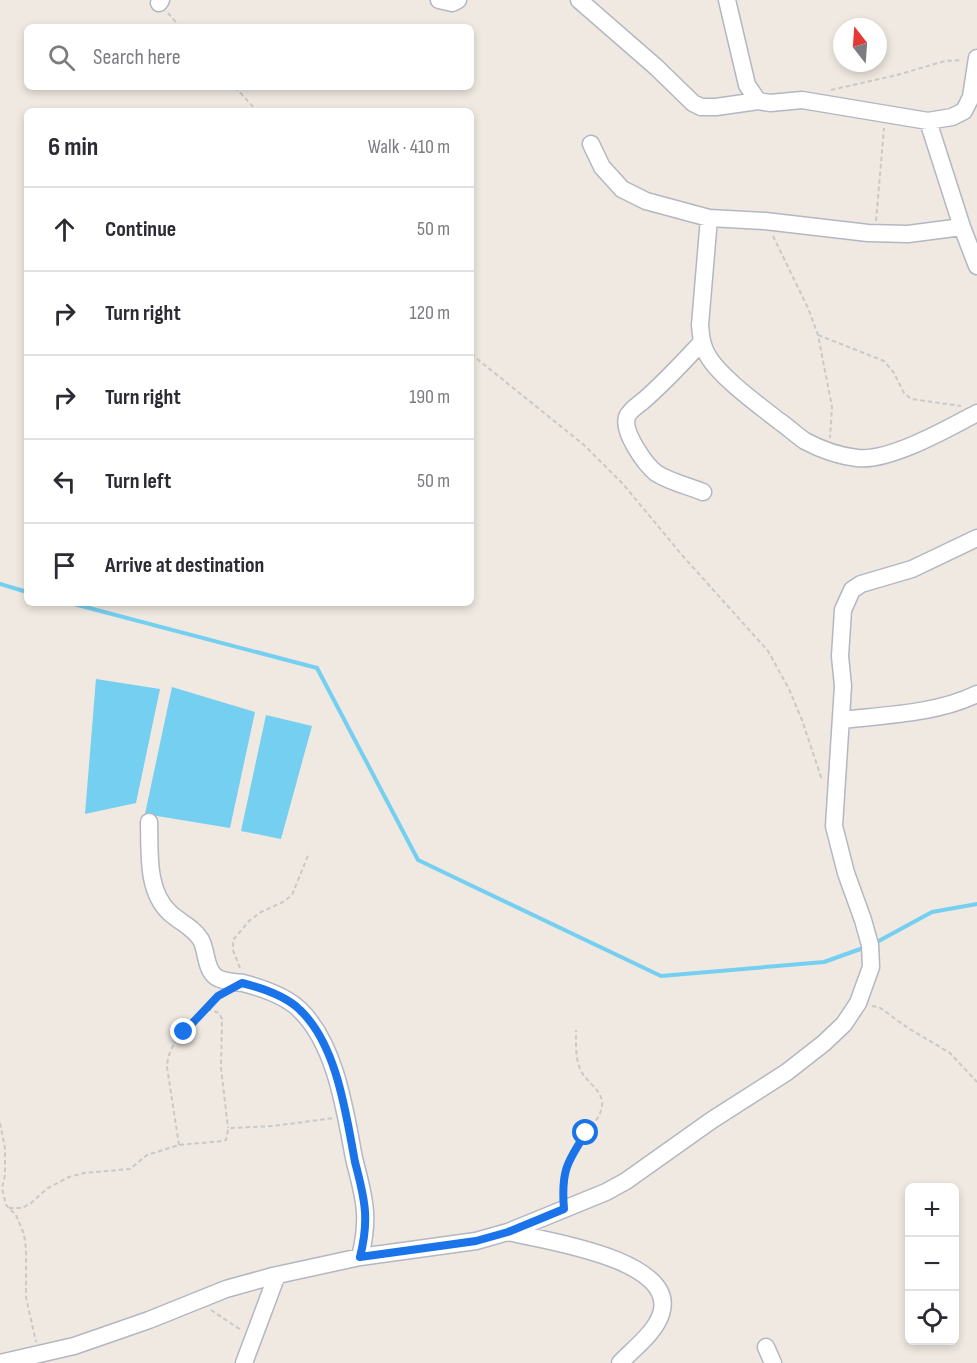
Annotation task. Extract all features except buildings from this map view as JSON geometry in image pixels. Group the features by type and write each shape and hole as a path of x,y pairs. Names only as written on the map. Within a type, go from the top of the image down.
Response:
{"street":[{"path":"440,0 452,3 458,0"},
{"path":"579,0 656,67 693,103 701,107 716,107 758,100 770,103 802,100 928,121 952,117 970,112 977,59"},
{"path":"727,0 747,85 758,100"},
{"path":"928,121 977,266"},
{"path":"591,144 602,167 622,189 646,201 709,218 765,221 868,233 908,234 962,227"},
{"path":"709,218 700,325 707,356 749,397 804,440 830,451 858,458 876,456 976,419"},
{"path":"702,342 630,413 627,431 632,442 654,472 703,492"},
{"path":"0,1363 74,1346 226,1289 277,1275 360,1257 476,1241 508,1232 606,1192 626,1181 712,1120 788,1072 824,1043 844,1024 858,1003 871,967 870,945 846,873 834,826 843,686 840,656 843,610 852,590 861,584 912,569 977,538"},
{"path":"841,720 925,709 966,700 977,694"},
{"path":"149,822 151,875 158,895 170,913 186,923 198,935 212,973 220,979 245,984 286,999 308,1019 328,1052 346,1117 365,1208 365,1232 360,1257"},
{"path":"508,1232 583,1249 639,1269 648,1277 660,1294 661,1312 651,1331 620,1363"},
{"path":"244,1363 277,1275"},
{"path":"766,1347 773,1363"}],"path":[{"path":"824,93 945,61 977,59"},
{"path":"239,90 254,108"},
{"path":"868,233 876,224 877,217 885,113"},
{"path":"765,221 808,308 818,335 832,407 830,451"},
{"path":"818,335 884,361 894,373 904,393 911,399 958,405 965,408 976,419"},
{"path":"474,356 584,445 623,484 682,555 768,651 776,663 802,720 824,785"},
{"path":"179,1145 167,1067 171,1048 218,996 245,984 232,950 233,940 238,931 249,921 292,895 309,853"},
{"path":"858,1003 879,1007 908,1028 950,1053 977,1082"},
{"path":"9,1208 22,1208 32,1203 48,1188 69,1177 84,1173 130,1169 147,1155 179,1145 226,1140 228,1130 222,1079 222,1019 219,1013 207,1009"},
{"path":"564,1209 563,1183 568,1162 596,1121 603,1106 599,1094 583,1075 579,1065 576,1030"},
{"path":"228,1130 346,1117"},
{"path":"0,1123 5,1148 5,1176 2,1188 4,1198 21,1225 26,1249 26,1297 36,1346 31,1356"},
{"path":"201,1300 223,1319 253,1336"}],"water":[{"path":"96,679 160,689 136,803 85,814"},
{"path":"172,687 255,712 230,828 145,814"},
{"path":"266,715 312,726 281,839 241,831"}],"waterway":[{"path":"0,584 24,591"},
{"path":"81,606 317,668 418,860 661,976 824,962 866,947"},
{"path":"875,943 932,912 977,904"}],"route":[{"path":"184,1032 218,996 242,983 286,999 308,1019 325,1044 346,1117 365,1208 365,1232 360,1257 476,1241 508,1232 564,1209 565,1169 586,1133"}]}
